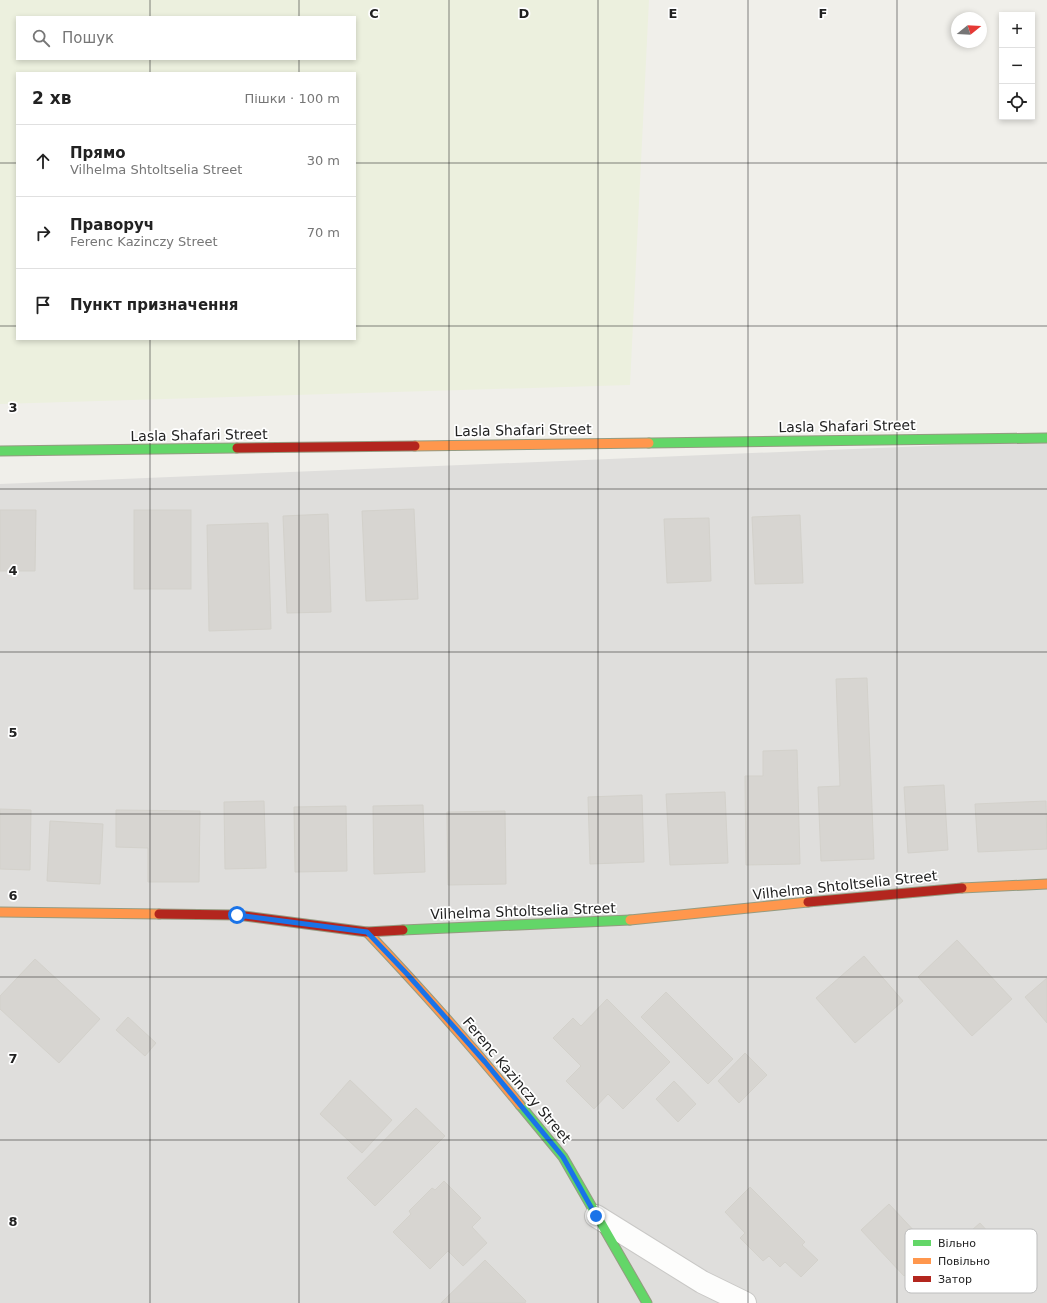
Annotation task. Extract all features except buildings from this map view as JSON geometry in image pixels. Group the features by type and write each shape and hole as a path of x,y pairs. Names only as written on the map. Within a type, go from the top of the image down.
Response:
{"street":[{"name":"Lasla Shafari Street","path":"0,451 1047,438"},
{"name":"Vilhelma Shtoltselia Street","path":"0,912 237,915 367,932 632,920 942,889 1047,884"},
{"name":"Ferenc Kazinczy Street","path":"367,932 408,975 485,1062 563,1157 646,1303"},
{"path":"596,1216 702,1282 745,1303"}],"shaded area":[{"path":"1047,441 1047,1303 0,1303 0,484"}],"green space":[{"path":"0,0 649,0 630,385 0,404"}],"traffic: fast":[{"path":"649,443 1047,438"},
{"path":"0,451 237,448"},
{"path":"403,930 630,920"},
{"path":"520,1105 563,1157 647,1303"}],"traffic: slow":[{"path":"415,446 649,443"},
{"path":"962,888 1047,884"},
{"path":"630,920 808,902"},
{"path":"0,912 159,914"},
{"path":"367,932 445,1017 520,1105"}],"traffic: jam":[{"path":"237,448 415,446"},
{"path":"808,902 962,888"},
{"path":"159,914 237,915 367,932 403,930"}],"route":[{"path":"237,915 367,932 408,975 485,1062 563,1157 596,1216"}]}
